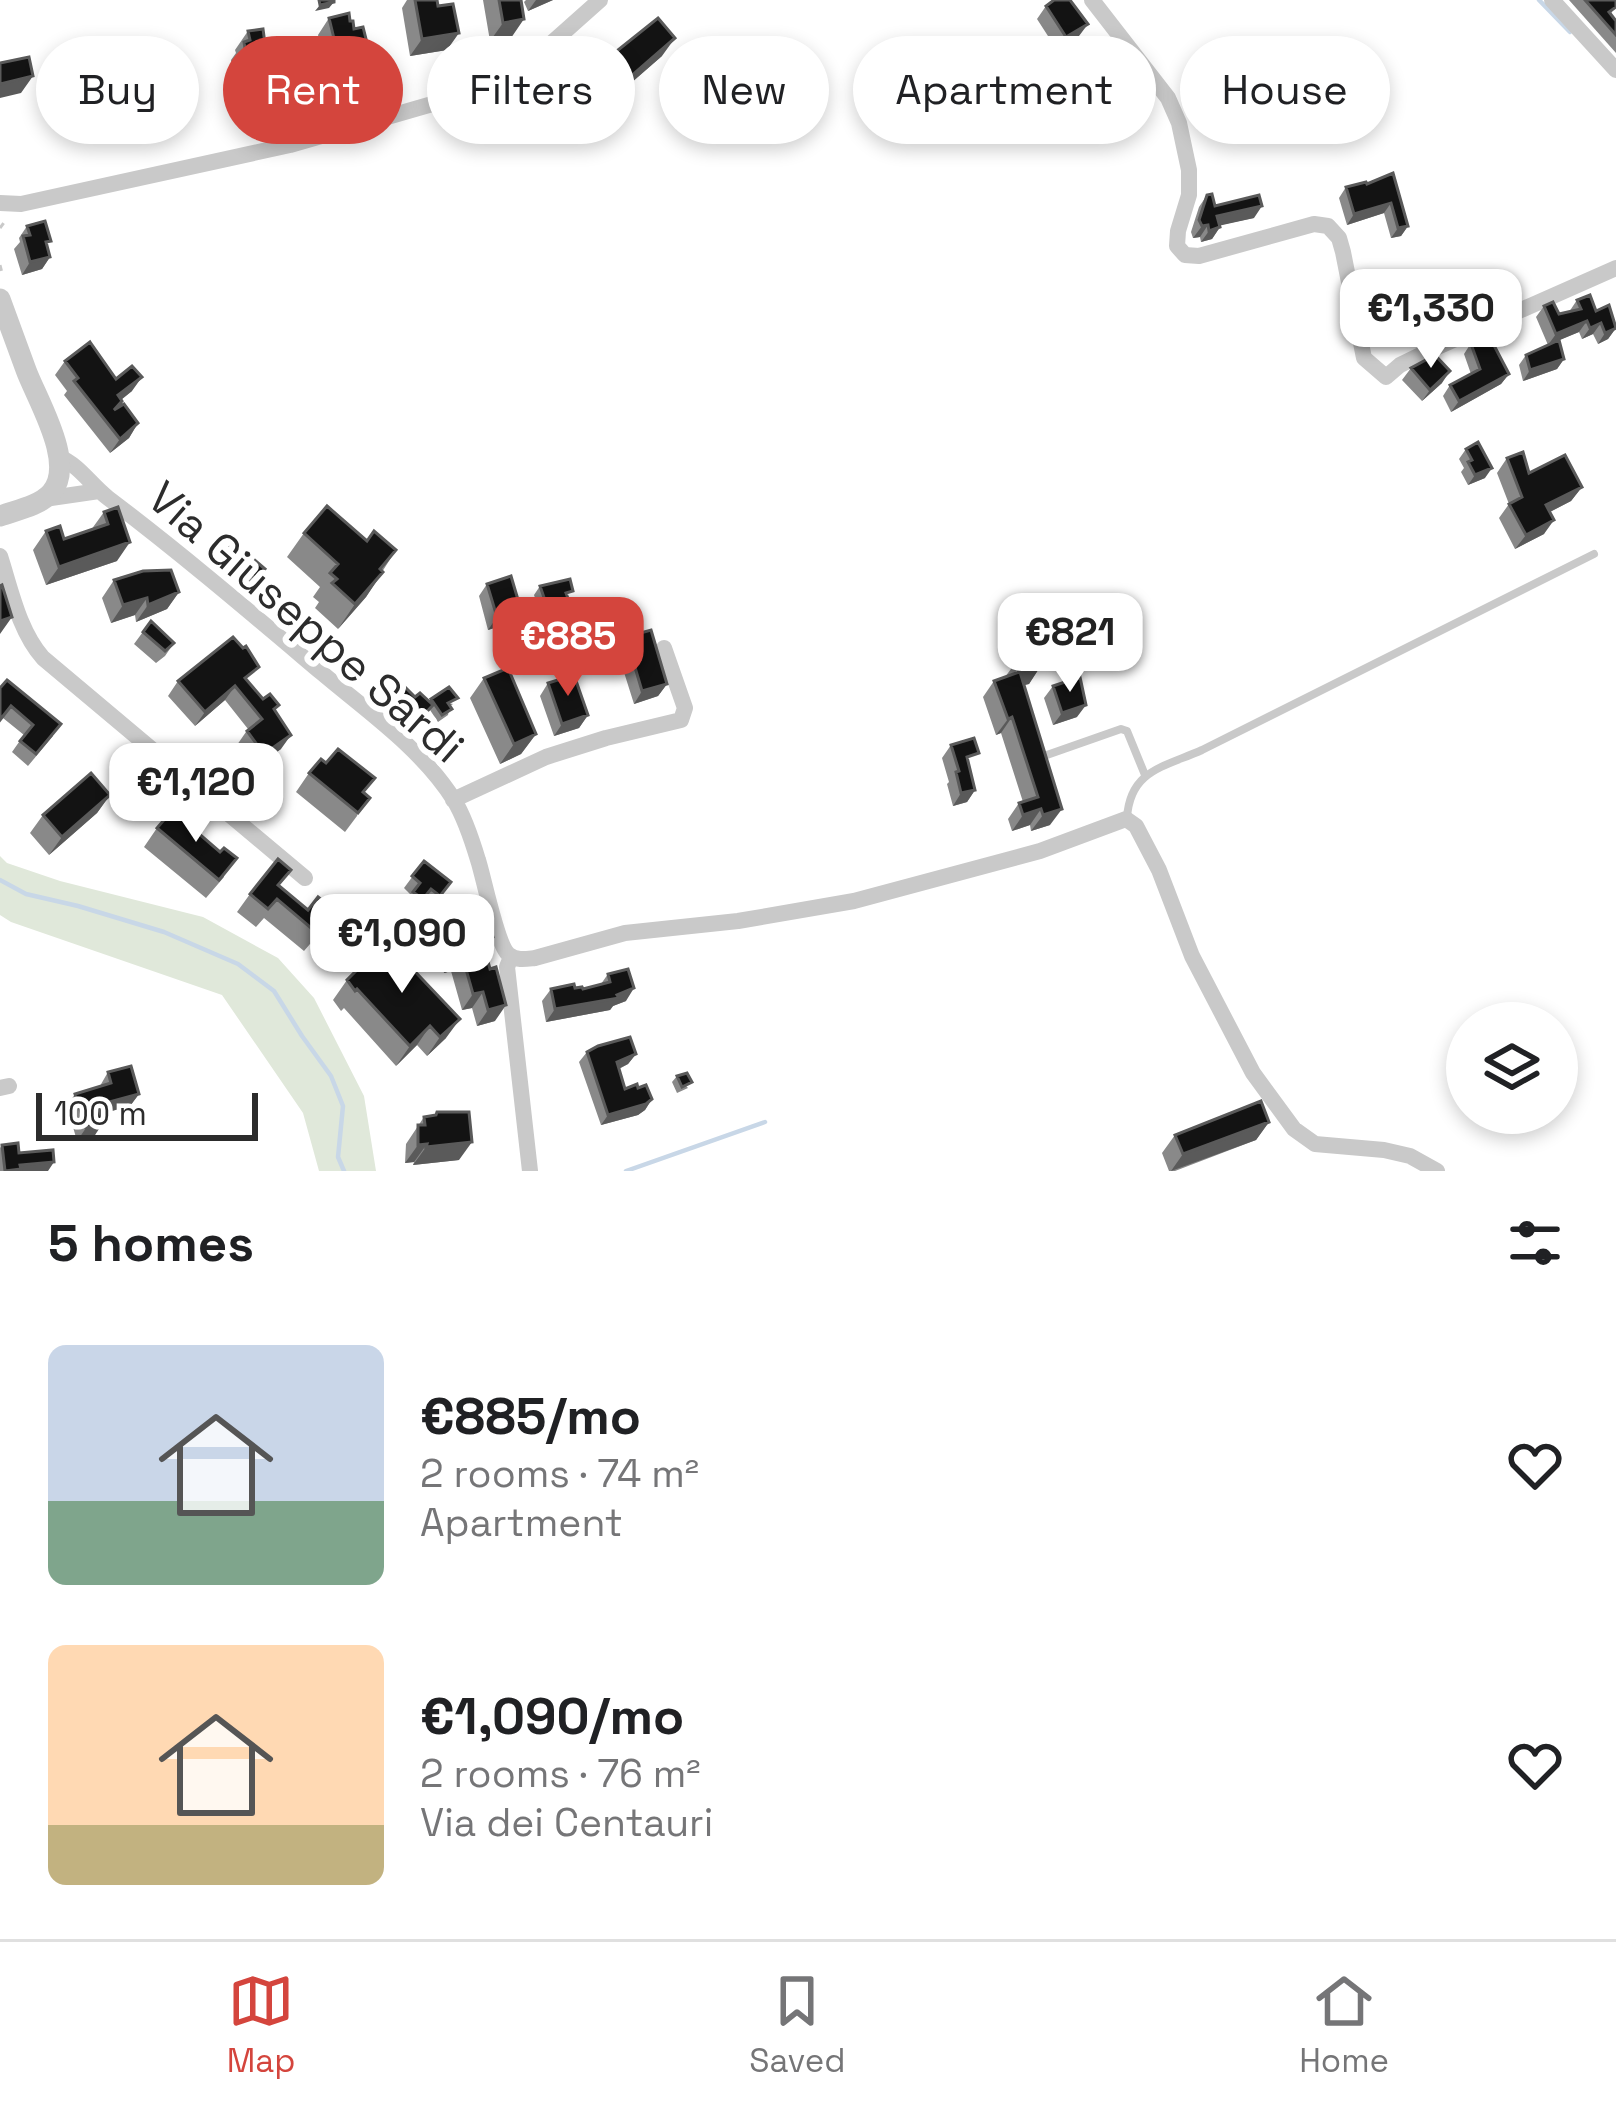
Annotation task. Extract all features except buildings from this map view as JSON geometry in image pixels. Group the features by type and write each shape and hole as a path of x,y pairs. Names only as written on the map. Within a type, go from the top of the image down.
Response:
{"street":[{"path":"0,202 21,204 290,145 460,96 496,82 536,57 600,0"},
{"path":"1092,0 1168,98 1179,123 1189,170 1189,196 1178,232 1180,251 1199,256 1314,224 1328,226 1339,238 1364,358 1386,377 1433,349 1616,268"},
{"path":"1555,1 1616,70"},
{"path":"0,218 21,204"},
{"path":"0,299 59,457 57,482 49,495 0,516"},
{"name":"Via Giuseppe Sardi","path":"59,457 202,571 401,741 453,800 479,862 502,944 511,957 507,975 530,1171"},
{"name":"Via Giuseppe Sardi","path":"43,500 99,491"},
{"path":"0,556 32,645 43,658 305,878"},
{"path":"453,800 546,757 681,720 685,708 664,648"},
{"path":"511,957 535,958 648,929 738,921 854,901 1040,851 1126,819 1136,826 1159,870 1192,956 1253,1073 1294,1129 1315,1144 1384,1150 1409,1156 1436,1171"}],"lane":[{"path":"1126,819 1133,788 1145,775 1594,554"},
{"path":"1044,756 1121,729 1127,731 1145,775"}],"path":[{"path":"0,265 2,273"}],"shaded area":[{"path":"0,856 7,863 60,881 203,917 278,958 314,998 364,1096 376,1171 319,1171 303,1113 222,995 0,915"}],"waterway":[{"path":"1539,0 1570,32"},
{"path":"0,880 26,894 164,932 238,964 274,991 331,1076 343,1106 338,1157 344,1171"},
{"path":"626,1171 765,1122"}]}
